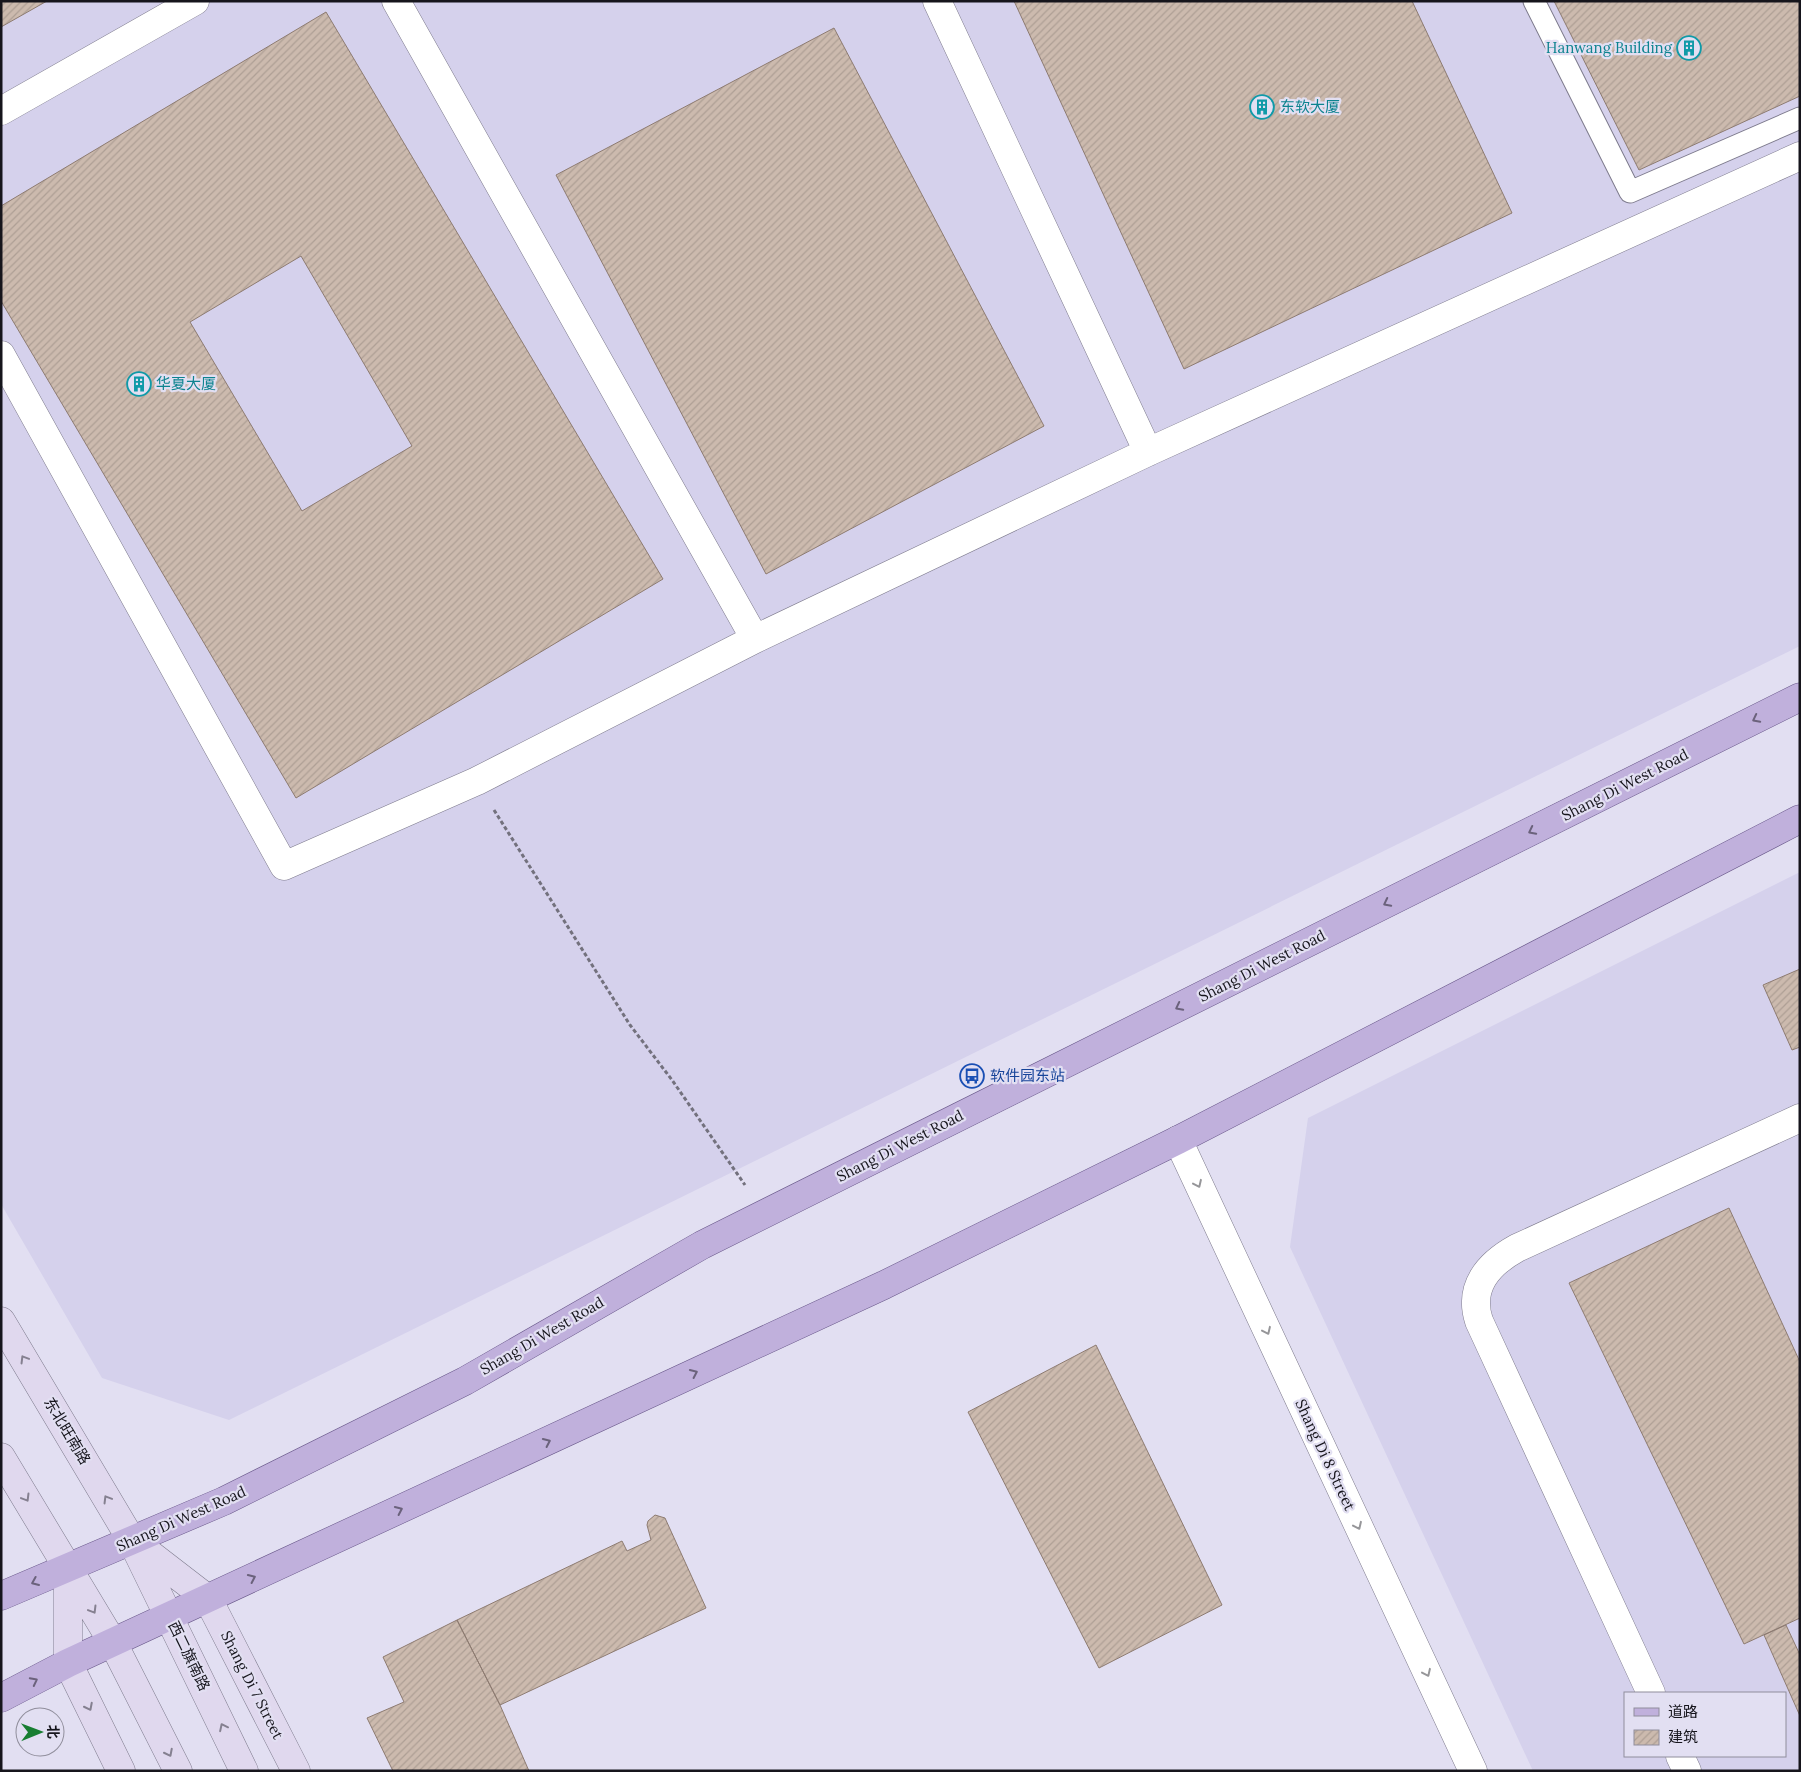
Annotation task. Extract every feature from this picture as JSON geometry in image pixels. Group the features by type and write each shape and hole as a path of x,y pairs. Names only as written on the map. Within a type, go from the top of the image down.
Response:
{"main road":[{"name":"Shang Di West Road","path":"1,1596 224,1501 465,1381 702,1245 1800,698"},
{"path":"1,1698 68,1664 884,1285 1178,1140 1800,819"},
{"name":"东北旺南路","path":"1,1321 132,1541"},
{"path":"1,1457 113,1643 178,1771"},
{"path":"132,1541 208,1599"},
{"name":"西二旗南路","path":"132,1541 244,1771"},
{"path":"68,1568 68,1664 121,1771"},
{"name":"Shang Di 7 Street","path":"208,1599 296,1771"}],"street":[{"path":"1,111 195,1"},
{"path":"396,1 755,639"},
{"path":"937,1 1148,452"},
{"path":"1,355 284,866 476,781 755,639 1148,452 1800,156"},
{"path":"1651,1692 1479,1321 1476,1311 1477,1290 1484,1274 1492,1265 1517,1248 1800,1118"},
{"name":"Shang Di 8 Street","path":"1178,1140 1472,1771"},
{"path":"1680,1757 1687,1771"}],"lane":[{"path":"1534,1 1630,192 1800,118"}],"path":[{"path":"476,781 532,873 630,1025 672,1080 745,1186"}],"shaded area":[{"path":"1,1 1800,1 1800,646 229,1420 102,1378 1,1204"},
{"path":"1800,872 1800,1771 1533,1771 1290,1247 1308,1118"}],"building":[{"path":"1,1 47,1 1,27"},
{"name":"东软大厦","path":"1014,1 1412,1 1512,213 1184,369"},
{"name":"Hanwang Building","path":"1554,1 1800,1 1800,96 1639,170"},
{"name":"华夏大厦","path":"326,12 663,579 296,798 1,301 1,206","holes":["301,256 412,446 302,511 190,322"]},
{"path":"834,28 1044,426 766,574 556,175"},
{"path":"1800,969 1800,1047 1792,1050 1763,985"},
{"path":"1729,1208 1800,1362 1800,1618 1744,1644 1569,1283"},
{"path":"1096,1345 1222,1605 1099,1668 968,1412"},
{"path":"655,1515 665,1518 706,1608 500,1705 457,1620 622,1541 627,1551 651,1540 647,1525 648,1521"},
{"path":"457,1620 500,1705 529,1771 393,1771 367,1718 404,1702 383,1657"},
{"path":"1786,1625 1800,1655 1800,1716 1764,1635"}],"place":[{"name":"Hanwang Building","path":"1689,48"},
{"name":"东软大厦","path":"1262,107"},
{"name":"华夏大厦","path":"139,384"},
{"name":"软件园东站","path":"972,1076"}]}
